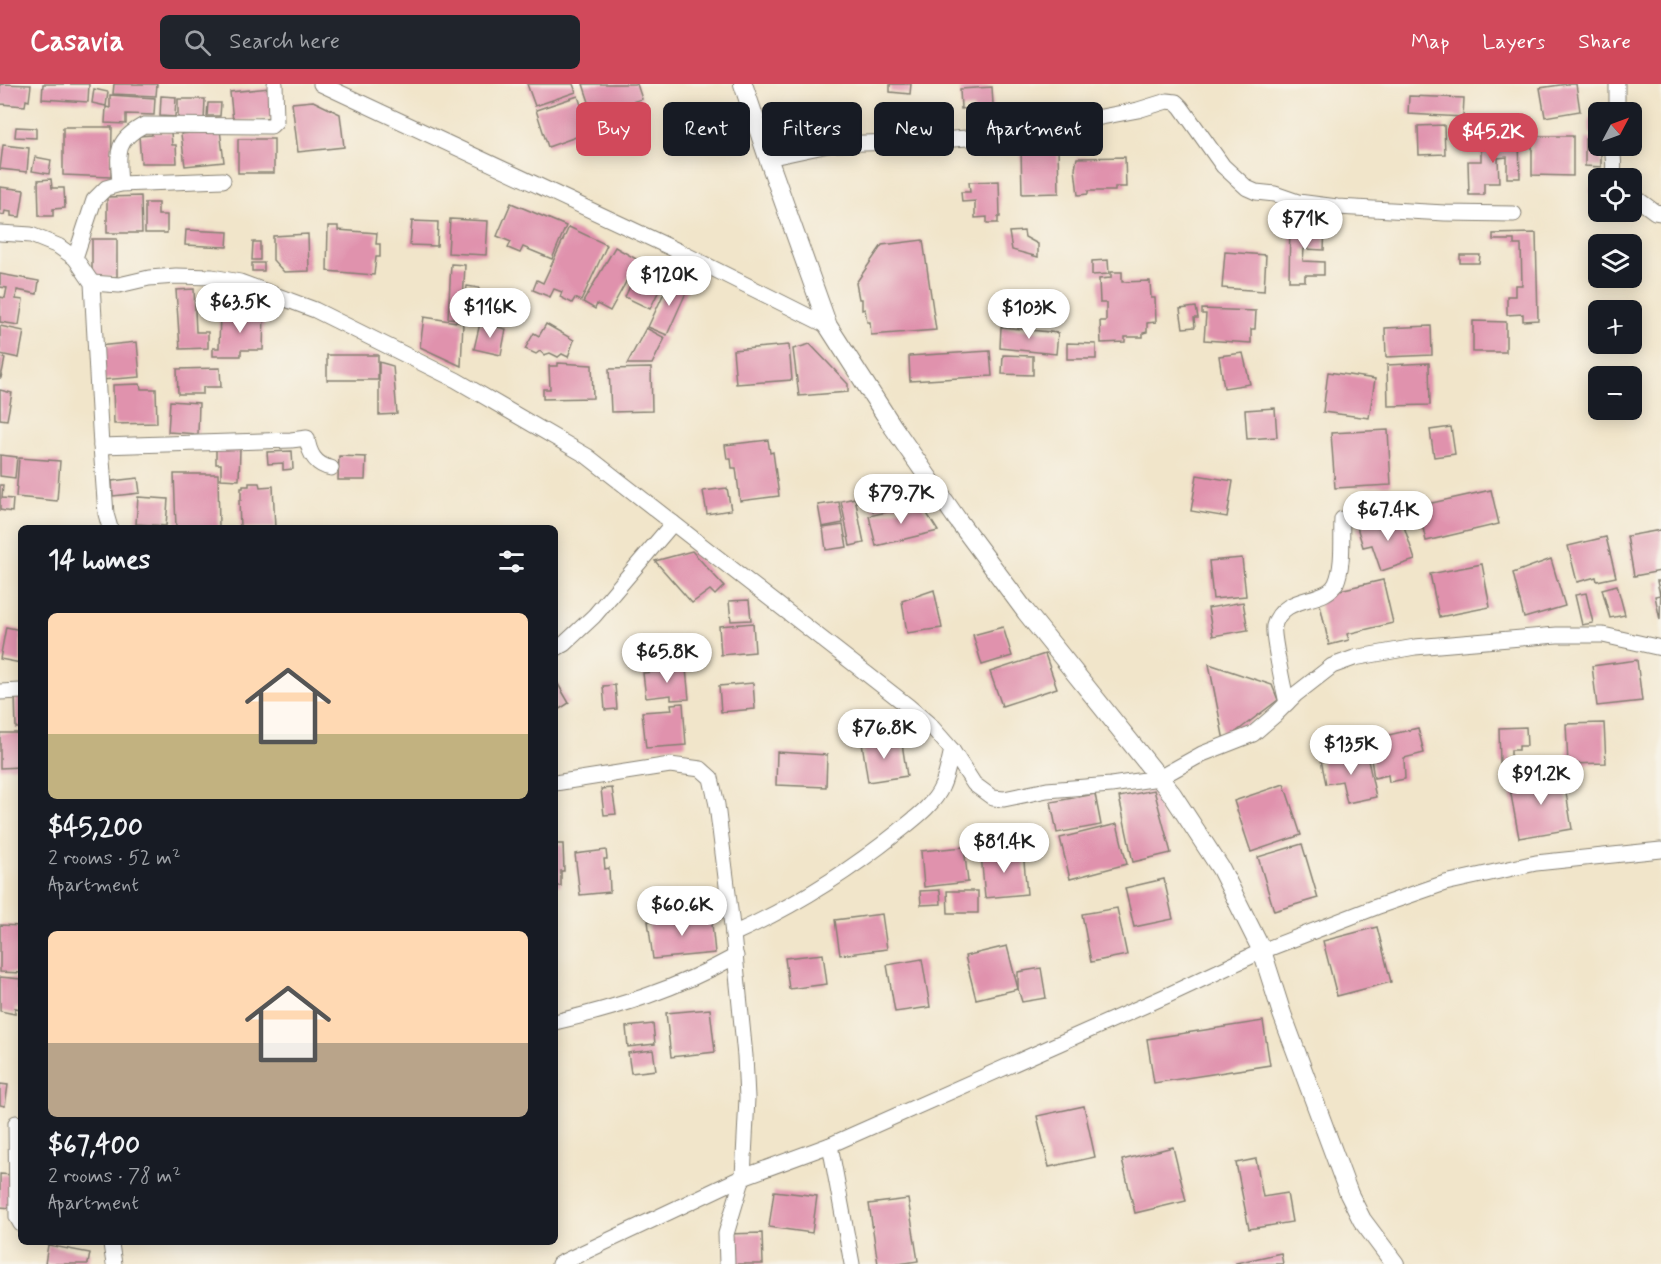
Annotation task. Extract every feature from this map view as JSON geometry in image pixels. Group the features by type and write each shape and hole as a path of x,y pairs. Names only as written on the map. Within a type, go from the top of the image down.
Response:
{"street":[{"path":"120,184 119,160 125,137 144,125 272,126 276,121 275,84"},
{"path":"321,84 678,251 828,326"},
{"path":"743,84 828,326 893,427 957,519 1026,612 1160,778 1221,869 1262,951 1281,1014 1348,1194 1362,1220 1395,1264"},
{"path":"1617,84 1617,102"},
{"path":"768,158 833,144 927,141 1006,135 1138,110 1167,101 1176,102 1181,107 1223,166 1247,188 1256,192 1275,194 1298,202 1337,207 1514,214"},
{"path":"75,258 94,200 106,188 120,184 223,180"},
{"path":"1642,202 1655,212 1661,213"},
{"path":"0,233 31,235 58,246 75,258 92,283 101,446 106,514 109,525"},
{"path":"92,283 119,285 149,278 212,277 240,282 315,310 456,380 587,456 908,705 952,750 974,784 993,798 1004,799 1047,790 1160,778 1202,754 1253,734 1296,694 1332,666 1354,658 1415,647 1557,635 1603,635 1661,648"},
{"path":"101,446 307,438 308,451 321,466 331,468"},
{"path":"1287,703 1273,628 1282,611 1329,590 1335,584 1340,571 1342,519"},
{"path":"558,647 594,616 673,523"},
{"path":"0,692 18,691"},
{"path":"733,934 804,898 858,863 918,816 932,802 942,785 952,750"},
{"path":"558,783 670,765 701,769 711,778 717,805 736,956 747,1098 743,1177 726,1234 727,1264"},
{"path":"559,1264 743,1177 830,1145 1262,951 1445,883 1536,863 1661,850"},
{"path":"558,1021 620,1006 701,975 736,956"},
{"path":"16,1123 18,1219"},
{"path":"830,1145 852,1264"},
{"path":"108,1245 114,1264"}],"building":[{"path":"0,84 31,85 29,101 26,100 25,106 0,104"},
{"path":"43,84 89,84 88,102 42,99"},
{"path":"114,84 157,84 156,96 113,94"},
{"path":"527,84 573,84 576,92 535,106"},
{"path":"583,84 637,84 642,99 632,102 589,102"},
{"path":"890,84 911,84 910,94 890,92"},
{"path":"1576,84 1580,111 1545,117 1540,88"},
{"path":"992,87 993,102 966,102 966,109 961,109 960,89"},
{"path":"270,88 274,117 233,121 230,92"},
{"path":"94,89 108,92 106,106 92,103"},
{"path":"110,95 155,98 154,115 126,114 126,124 105,123 106,107 110,108"},
{"path":"161,96 176,97 175,117 160,116"},
{"path":"578,96 580,102 576,102 576,137 548,147 536,110"},
{"path":"1409,96 1464,98 1463,117 1408,114"},
{"path":"178,99 205,99 204,121 178,120"},
{"path":"313,101 340,114 344,147 298,152 292,103"},
{"path":"208,103 221,103 220,116 207,116"},
{"path":"1444,125 1445,154 1419,155 1418,126"},
{"path":"16,127 36,128 36,138 15,137"},
{"path":"63,127 112,127 111,177 63,175"},
{"path":"220,130 224,162 185,166 181,134"},
{"path":"152,132 171,132 172,145 176,145 177,163 141,163 139,136 152,135"},
{"path":"1532,136 1573,136 1573,176 1532,175"},
{"path":"238,139 274,139 274,173 238,173"},
{"path":"1519,139 1520,178 1507,178 1507,157 1498,158 1499,183 1484,183 1484,195 1469,195 1468,161 1481,161 1481,140"},
{"path":"1585,139 1588,139 1588,156 1601,156 1601,167 1585,166"},
{"path":"3,145 29,148 27,172 0,169"},
{"path":"1021,156 1058,156 1059,193 1022,194"},
{"path":"35,157 51,160 49,174 32,171"},
{"path":"1125,157 1126,187 1115,187 1115,191 1088,191 1088,194 1078,195 1075,169 1077,158"},
{"path":"51,179 52,188 64,188 65,208 53,209 53,216 39,216 38,180"},
{"path":"999,181 1000,217 998,217 998,223 987,223 987,217 975,218 975,201 962,202 961,192 970,192 969,182"},
{"path":"0,187 24,190 20,217 11,216 11,212 5,211 4,215 0,214"},
{"path":"141,196 142,233 107,233 107,197"},
{"path":"145,203 158,203 158,215 167,215 167,233 145,233"},
{"path":"511,203 566,226 552,259 523,247 520,253 508,248 511,242 497,236"},
{"path":"450,219 488,221 486,255 448,253"},
{"path":"412,221 438,222 437,246 410,245"},
{"path":"1290,224 1325,225 1324,250 1304,249 1303,261 1324,262 1324,275 1305,275 1305,281 1289,281"},
{"path":"328,226 338,226 338,230 377,233 376,244 380,244 380,257 376,257 374,275 327,271"},
{"path":"569,227 607,245 581,301 575,298 572,303 560,297 562,292 554,289 550,297 533,290 537,280 543,283"},
{"path":"186,230 228,232 227,247 185,245"},
{"path":"1024,231 1025,237 1038,244 1038,257 1012,250 1009,232"},
{"path":"1536,233 1538,320 1523,321 1523,314 1507,315 1507,296 1515,296 1515,285 1522,285 1521,245 1514,245 1514,240 1493,240 1493,234"},
{"path":"308,234 309,271 284,272 273,260 273,236"},
{"path":"92,239 117,239 117,277 92,277"},
{"path":"923,240 936,330 871,335 870,322 867,322 865,309 862,310 862,299 859,299 856,283 882,245"},
{"path":"253,242 260,242 260,260 252,260"},
{"path":"615,247 638,260 610,311 597,304 595,309 583,302"},
{"path":"1225,252 1266,255 1264,291 1222,288"},
{"path":"1460,255 1480,255 1479,263 1460,263"},
{"path":"1108,260 1109,274 1092,275 1092,261"},
{"path":"252,263 264,263 264,271 252,271"},
{"path":"451,264 465,265 462,319 448,318"},
{"path":"639,267 664,280 650,309 625,297"},
{"path":"1111,272 1122,272 1122,282 1150,281 1151,298 1155,298 1156,322 1147,323 1147,332 1143,333 1143,337 1125,337 1125,342 1101,343 1100,321 1106,321 1106,303 1100,303 1099,279 1111,278"},
{"path":"0,274 39,281 37,294 17,290 16,299 23,300 19,325 0,322 0,297 5,298 7,288 0,287"},
{"path":"671,278 689,286 667,335 648,327"},
{"path":"467,286 479,288 477,301 465,299"},
{"path":"194,289 196,332 208,332 208,348 180,349 176,290"},
{"path":"1196,307 1198,318 1194,318 1195,327 1183,328 1180,309"},
{"path":"1202,309 1256,311 1255,329 1251,329 1251,343 1204,340 1206,314 1202,314"},
{"path":"220,312 252,315 252,312 264,312 263,350 241,350 241,356 213,356 213,348 219,348"},
{"path":"424,317 463,323 461,366 420,347"},
{"path":"1473,321 1506,322 1506,352 1473,352"},
{"path":"480,323 506,329 501,355 474,349"},
{"path":"546,324 574,340 568,357 562,354 558,357 550,353 544,355 540,351 536,354 525,349 534,333 539,336"},
{"path":"0,326 24,331 19,358 0,354"},
{"path":"1431,326 1432,355 1386,357 1385,328"},
{"path":"1001,327 1058,333 1056,354 1000,348"},
{"path":"646,328 665,338 652,364 627,364"},
{"path":"137,342 140,377 101,380 98,346"},
{"path":"1067,343 1096,344 1096,359 1067,359"},
{"path":"810,344 848,384 848,392 799,396 793,349"},
{"path":"789,345 792,380 736,384 733,350"},
{"path":"990,351 992,376 910,381 909,356"},
{"path":"1243,353 1250,384 1224,388 1219,356"},
{"path":"327,355 378,355 378,380 327,380"},
{"path":"1003,355 1033,356 1033,375 1002,374"},
{"path":"0,357 5,358 1,378 0,378"},
{"path":"379,362 393,366 397,414 379,415"},
{"path":"558,363 592,365 593,398 543,399 543,389 550,389 549,366 558,366"},
{"path":"1429,363 1430,405 1388,406 1387,365"},
{"path":"220,368 221,387 203,387 203,394 178,394 177,369"},
{"path":"651,368 652,411 611,412 609,369"},
{"path":"1328,372 1375,379 1369,418 1323,412"},
{"path":"140,384 141,389 156,389 157,423 114,424 113,385"},
{"path":"0,390 12,393 7,420 0,419"},
{"path":"170,401 199,403 198,434 168,432"},
{"path":"1275,408 1277,437 1247,439 1245,410"},
{"path":"1451,427 1455,454 1434,457 1430,430"},
{"path":"1388,430 1391,485 1335,488 1331,433"},
{"path":"768,440 770,453 773,452 779,496 740,501 736,468 732,468 731,459 727,459 725,445"},
{"path":"216,448 240,449 239,480 221,479 221,464 216,464"},
{"path":"292,451 293,469 283,470 283,463 268,464 267,452"},
{"path":"0,455 17,457 15,478 0,476"},
{"path":"339,456 366,457 365,480 338,480"},
{"path":"19,458 60,461 57,501 16,497"},
{"path":"174,474 218,474 219,525 176,525"},
{"path":"1197,475 1233,481 1227,517 1191,511"},
{"path":"138,478 140,493 113,496 112,481"},
{"path":"249,483 259,483 260,487 273,486 275,525 240,525 241,488 249,486"},
{"path":"910,484 914,501 873,511 869,493"},
{"path":"0,485 3,485 2,498 13,499 12,512 0,510"},
{"path":"727,488 731,510 707,514 703,491"},
{"path":"1491,490 1499,524 1426,541 1418,506"},
{"path":"138,497 168,499 166,525 136,524"},
{"path":"855,498 864,543 850,546 841,501"},
{"path":"839,502 843,523 822,527 818,505"},
{"path":"921,504 938,531 876,546 869,516"},
{"path":"1400,514 1415,560 1381,571 1372,545 1363,547 1357,527"},
{"path":"843,525 847,547 826,550 823,528"},
{"path":"1661,530 1661,571 1634,576 1627,536"},
{"path":"1606,537 1616,577 1597,581 1596,577 1577,582 1568,546"},
{"path":"692,551 724,586 715,595 710,590 692,603 655,561"},
{"path":"1242,558 1246,596 1213,599 1209,561"},
{"path":"1551,559 1565,606 1524,618 1513,573"},
{"path":"1482,564 1490,607 1439,617 1430,574"},
{"path":"1383,580 1393,623 1347,634 1349,640 1329,645 1318,595"},
{"path":"1657,581 1661,581 1660,620 1655,596 1660,595"},
{"path":"1617,585 1625,615 1610,618 1602,589"},
{"path":"934,590 942,628 907,633 902,601"},
{"path":"1586,593 1593,623 1582,625 1575,595"},
{"path":"749,600 751,620 731,621 729,601"},
{"path":"1243,602 1248,630 1213,636 1208,608"},
{"path":"753,623 755,652 721,655 719,626"},
{"path":"6,627 18,629 18,662 0,659"},
{"path":"1003,627 1012,656 982,665 973,635"},
{"path":"1045,654 1057,688 1002,706 990,672"},
{"path":"1637,660 1642,701 1597,706 1592,666"},
{"path":"1209,664 1272,685 1278,700 1224,741"},
{"path":"686,669 689,699 671,700 671,695 646,698 643,673"},
{"path":"753,683 755,709 721,712 719,686"},
{"path":"558,684 569,703 558,710"},
{"path":"615,685 617,709 605,710 603,686"},
{"path":"15,695 18,695 18,728 16,728"},
{"path":"683,703 686,745 646,748 642,712 672,710 671,704"},
{"path":"1604,723 1606,763 1568,764 1566,724"},
{"path":"1526,727 1527,746 1519,746 1519,750 1511,750 1511,763 1500,764 1499,728"},
{"path":"1418,728 1424,753 1404,758 1405,779 1389,782 1388,775 1374,778 1368,740"},
{"path":"0,733 18,733 18,767 0,768"},
{"path":"901,737 907,776 868,782 862,743"},
{"path":"1366,751 1376,797 1347,803 1342,781 1326,784 1321,760"},
{"path":"777,752 827,755 826,787 776,785"},
{"path":"1563,775 1572,829 1519,838 1509,784"},
{"path":"1284,784 1301,835 1251,852 1234,801"},
{"path":"612,788 616,814 604,815 601,789"},
{"path":"1154,790 1171,853 1133,862 1119,797"},
{"path":"1095,794 1101,825 1057,833 1051,802"},
{"path":"1117,824 1127,864 1070,879 1060,838"},
{"path":"558,844 563,844 564,871 561,871 561,886 558,886"},
{"path":"1302,844 1318,898 1274,911 1258,857"},
{"path":"964,847 968,882 924,887 921,851"},
{"path":"606,850 607,859 604,859 605,869 609,868 610,892 580,895 575,854"},
{"path":"1023,851 1027,894 985,898 981,854"},
{"path":"1164,879 1173,919 1134,927 1125,888"},
{"path":"940,890 941,904 921,905 920,891"},
{"path":"947,891 978,891 978,913 948,913"},
{"path":"1117,908 1127,955 1091,962 1082,914"},
{"path":"711,914 715,953 653,959 648,921"},
{"path":"882,914 887,949 840,955 835,920"},
{"path":"0,925 18,926 18,973 0,972"},
{"path":"1377,927 1391,982 1337,996 1323,941"},
{"path":"1007,946 1018,989 976,999 965,956"},
{"path":"823,954 827,984 789,989 785,958"},
{"path":"922,959 930,1007 895,1012 887,965"},
{"path":"1041,968 1046,998 1022,1002 1018,989 1018,972"},
{"path":"0,977 18,979 18,1008 15,1008 15,1014 0,1011"},
{"path":"710,1009 715,1052 671,1057 666,1013"},
{"path":"1263,1021 1270,1065 1154,1083 1147,1039"},
{"path":"653,1024 655,1044 628,1047 626,1027"},
{"path":"653,1050 656,1070 631,1073 628,1053"},
{"path":"0,1084 8,1085 5,1106 0,1105"},
{"path":"1084,1106 1095,1157 1049,1167 1037,1116"},
{"path":"1173,1147 1186,1201 1135,1213 1122,1160"},
{"path":"1256,1159 1263,1197 1287,1193 1292,1222 1249,1229 1236,1163"},
{"path":"0,1174 14,1175 12,1208 0,1207"},
{"path":"774,1191 817,1196 812,1233 769,1227"},
{"path":"908,1199 918,1261 878,1264 869,1204"},
{"path":"762,1233 763,1264 727,1264 726,1234"},
{"path":"48,1245 90,1253 88,1264 45,1264"},
{"path":"1281,1253 1283,1264 1236,1263"}]}
